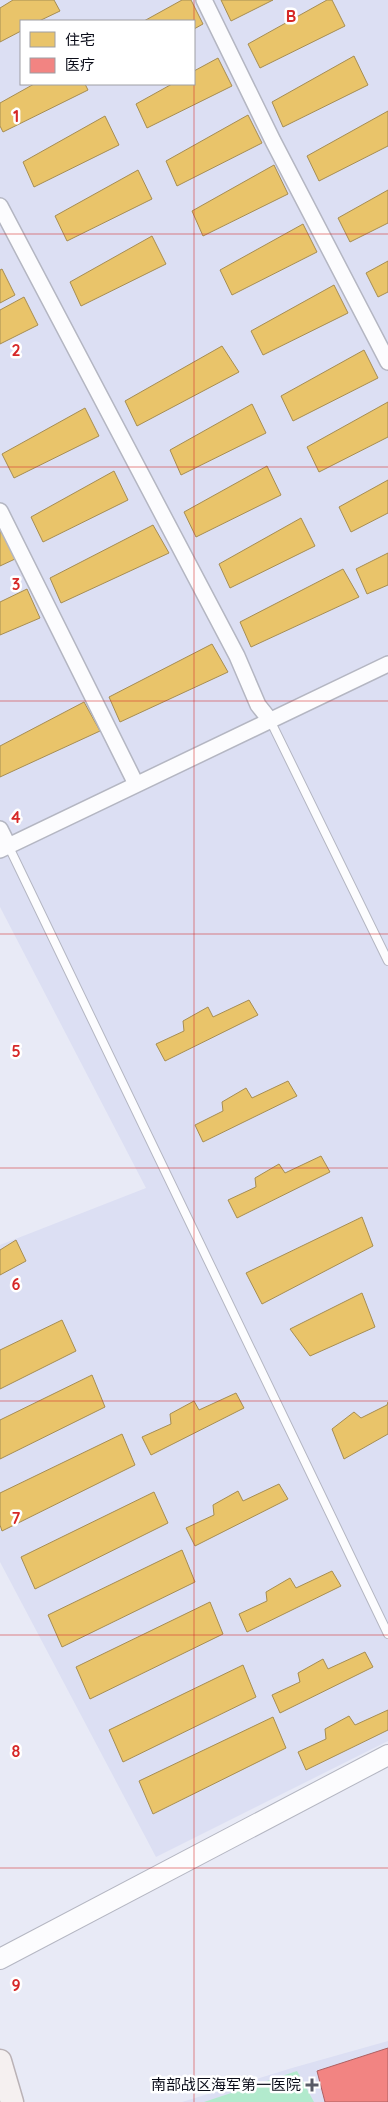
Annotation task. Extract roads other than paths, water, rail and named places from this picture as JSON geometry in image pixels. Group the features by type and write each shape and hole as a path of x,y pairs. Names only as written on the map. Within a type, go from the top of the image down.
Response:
{"main road":[{"path":"0,2061 12,2102"}],"street":[{"path":"204,0 273,142 388,362"},
{"path":"0,206 237,656 258,705 270,720"},
{"path":"0,511 136,784"},
{"path":"0,829 4,848 388,664"},
{"path":"0,1959 388,1755"}],"lane":[{"path":"270,720 388,961"},
{"path":"4,848 388,1634"}],"place":[{"name":"南部战区海军第一医院","path":"312,2085"}]}
